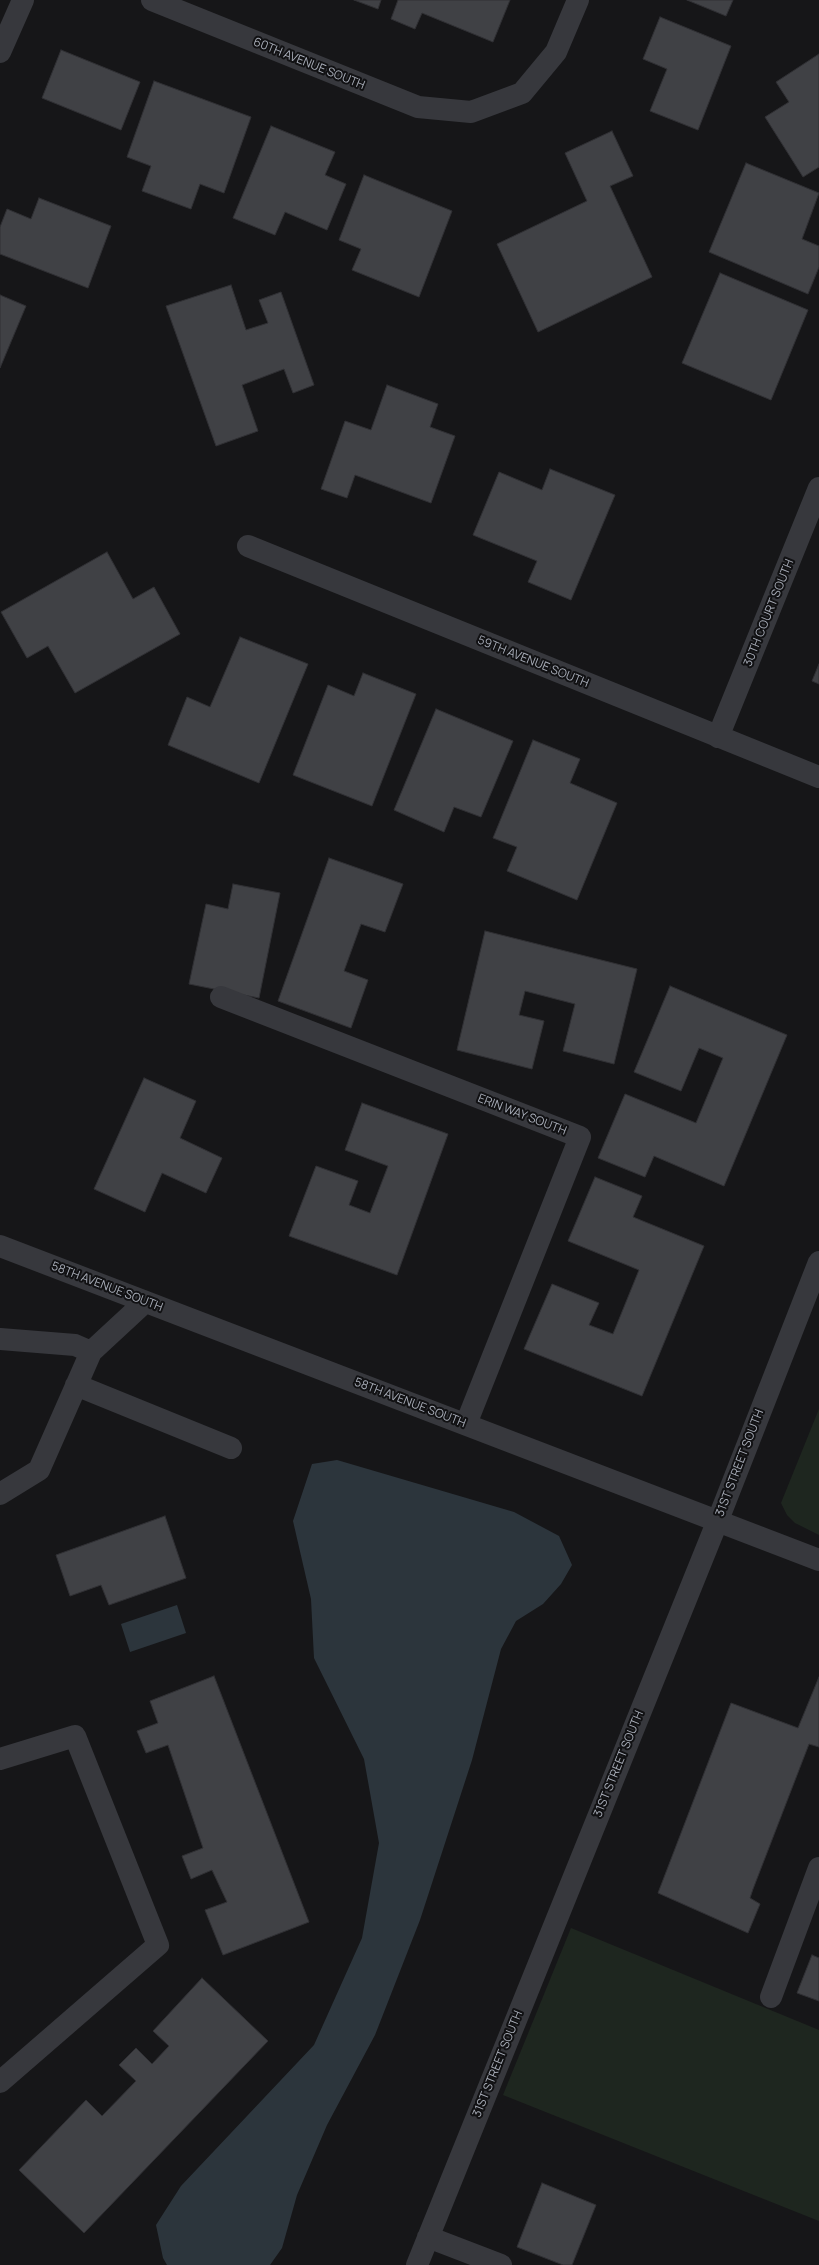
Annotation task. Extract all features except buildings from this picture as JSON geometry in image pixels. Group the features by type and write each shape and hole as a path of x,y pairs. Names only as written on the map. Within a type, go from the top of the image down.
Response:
{"street":[{"path":"0,52 22,0"},
{"name":"60TH AVENUE SOUTH","path":"152,0 418,107 471,112 522,93 556,52 578,0"},
{"name":"30TH COURT SOUTH","path":"718,737 819,488"},
{"name":"59TH AVENUE SOUTH","path":"248,546 819,777"},
{"name":"ERIN WAY SOUTH","path":"221,997 580,1137 466,1424"},
{"name":"58TH AVENUE SOUTH","path":"0,1246 819,1560"},
{"name":"31ST STREET SOUTH","path":"416,2265 718,1520 819,1262"},
{"path":"0,1494 38,1470 91,1352 145,1302"},
{"path":"0,1339 75,1346 91,1352"},
{"path":"76,1385 231,1448"},
{"path":"0,1760 75,1736 158,1945 0,2082"},
{"path":"771,1997 819,1868"},
{"path":"428,2237 501,2265"}],"shaded area":[{"path":"819,1409 819,1535 795,1523 787,1515 781,1503"},
{"path":"337,1460 514,1512 559,1536 572,1565 561,1584 543,1604 516,1621 501,1649 472,1760 420,1920 375,2035 327,2125 297,2195 282,2248 270,2265 167,2265 163,2258 156,2225 181,2186 314,2045 362,1938 379,1843 364,1759 314,1658 311,1599 293,1521 312,1464"},
{"path":"177,1605 186,1633 130,1652 121,1624"},
{"path":"571,1928 819,2030 819,2221 503,2095"}]}
